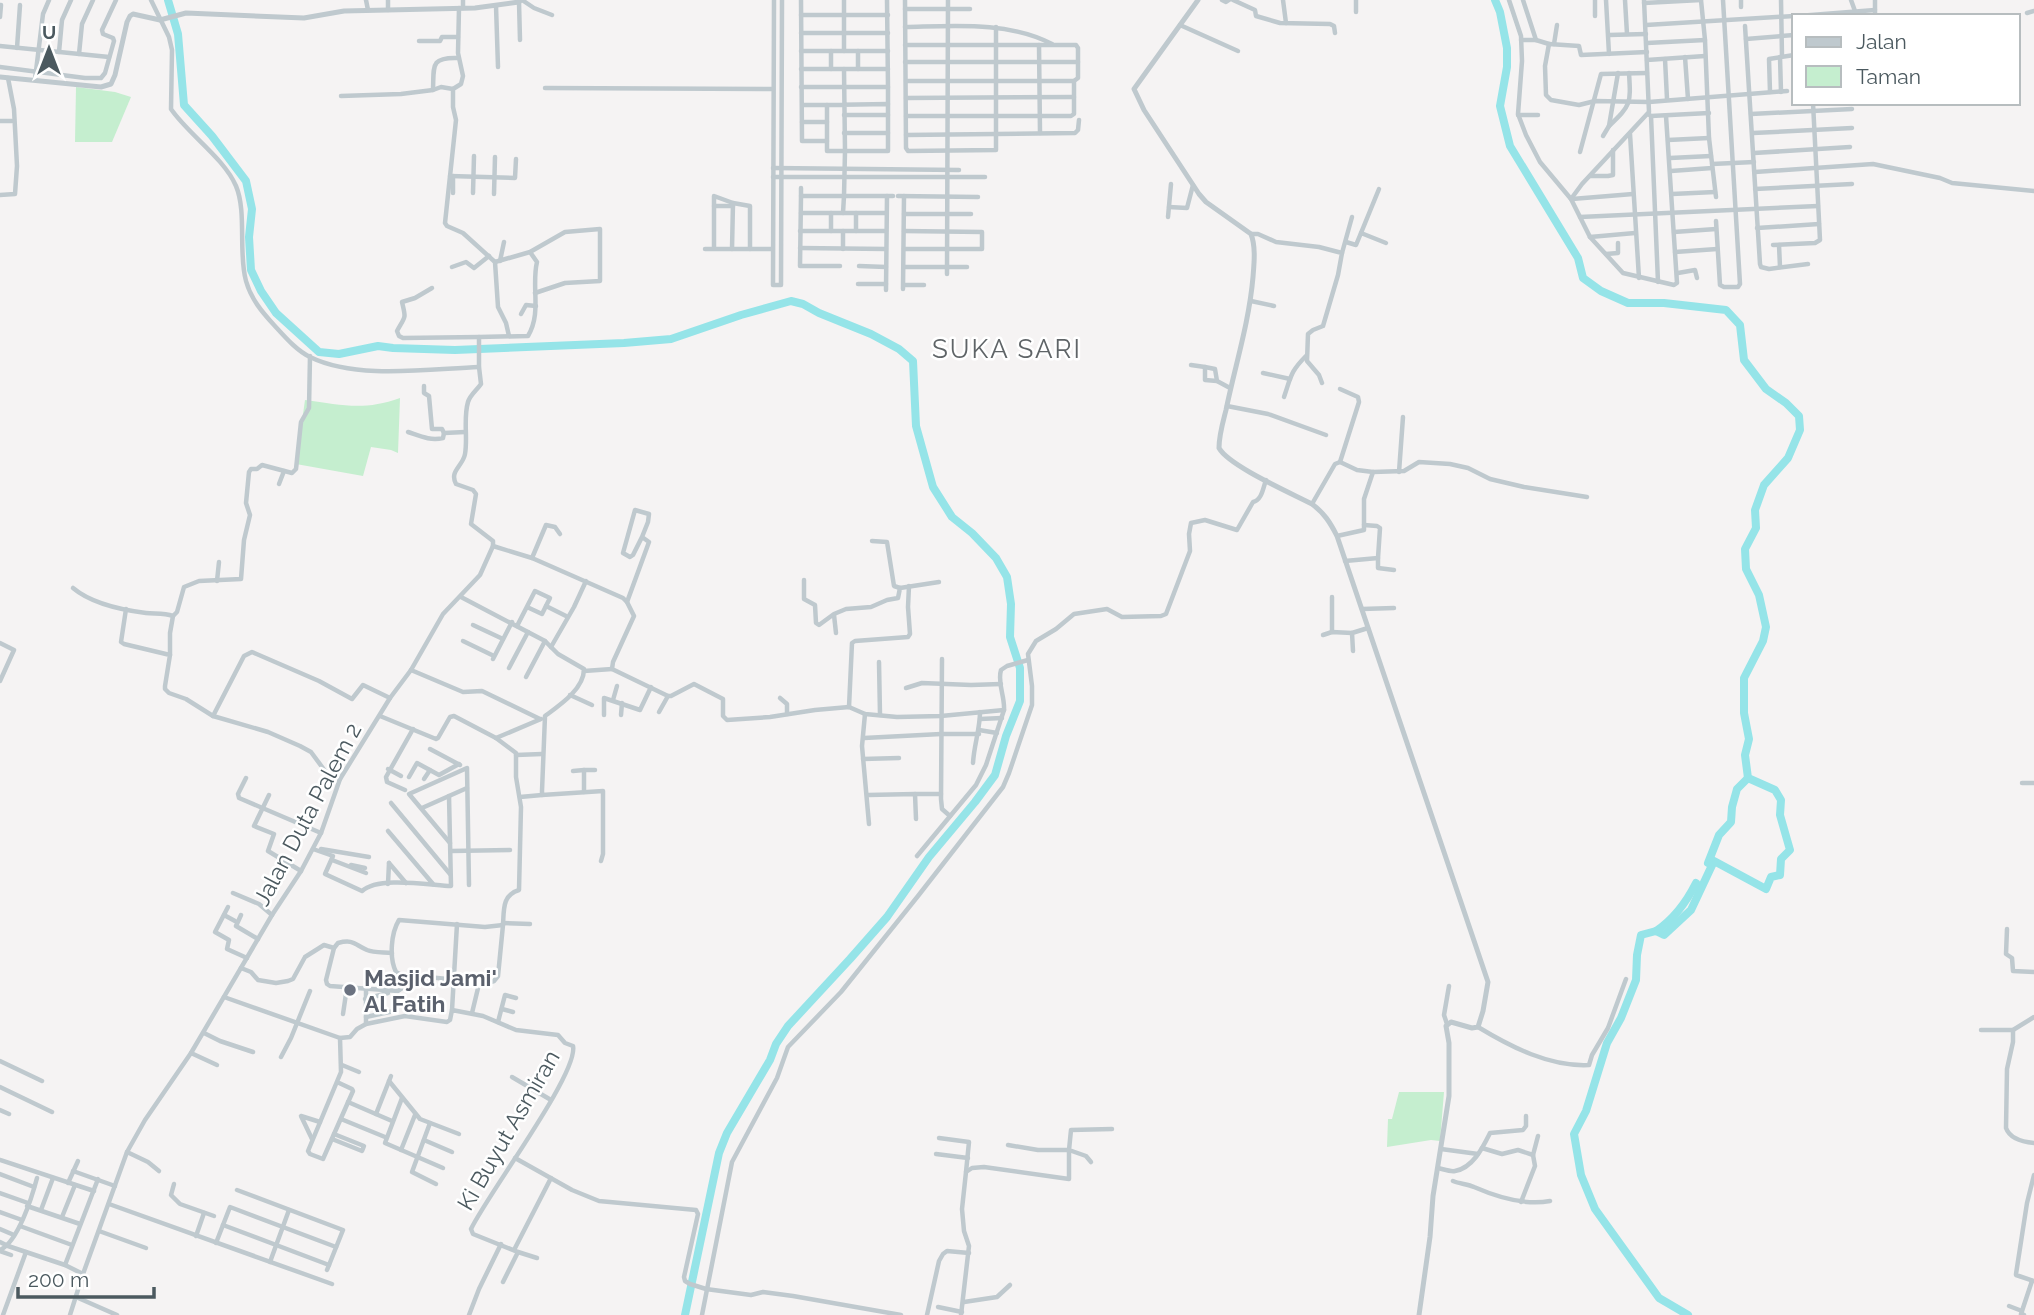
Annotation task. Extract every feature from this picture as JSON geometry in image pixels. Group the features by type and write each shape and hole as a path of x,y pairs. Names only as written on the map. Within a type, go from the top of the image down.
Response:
{"street":[{"path":"0,17 3,0"},
{"path":"35,79 43,13 49,0"},
{"path":"59,52 62,20 71,0"},
{"path":"79,54 82,24 93,0"},
{"path":"0,67 101,78 105,73 114,40 102,31 116,0"},
{"path":"151,0 169,37 172,50 173,112 236,186 244,270 251,295 279,330 310,356 332,364 374,371 478,366"},
{"path":"366,0 368,10"},
{"path":"388,0 388,10"},
{"path":"453,89 462,82 458,37 463,0"},
{"path":"775,0 773,285 781,285 782,0"},
{"path":"801,0 802,141 827,141"},
{"path":"844,0 845,51"},
{"path":"827,105 827,152 888,151 887,0"},
{"path":"905,0 908,152 996,148 996,27"},
{"path":"947,274 948,0"},
{"path":"1198,0 1134,89 1143,110 1203,200 1251,234 1258,234 1276,242 1319,247 1342,253"},
{"path":"1222,0 1231,0 1255,10 1256,16 1276,23 1330,24 1334,26 1335,33"},
{"path":"1283,0 1286,23"},
{"path":"1356,0 1356,12"},
{"path":"1509,0 1521,40 1518,115 1540,162 1571,199 1590,237 1625,274 1676,284 1678,273 1666,116"},
{"path":"1523,0 1536,40"},
{"path":"1595,0 1595,16"},
{"path":"1606,0 1609,54"},
{"path":"1625,0 1627,34"},
{"path":"1658,282 1644,2 1701,0 1709,138 1716,194 1672,194"},
{"path":"1716,221 1720,286 1739,286 1723,0"},
{"path":"1741,0 1741,7"},
{"path":"1557,25 1545,66 1547,97 1559,102 1576,105 1595,102 1649,102 1784,92 1781,0"},
{"path":"1851,0 1855,11"},
{"path":"1835,14 1855,11 1875,13 1875,0"},
{"path":"520,40 521,1"},
{"path":"0,77 101,87 111,84 130,16 136,14 161,20 185,13 292,18 344,11 496,6 521,1 551,15"},
{"path":"17,48 20,5"},
{"path":"496,6 498,67"},
{"path":"905,9 971,9"},
{"path":"2027,13 2034,11"},
{"path":"801,15 888,15"},
{"path":"1646,25 1792,16"},
{"path":"1180,24 1238,51"},
{"path":"1745,26 1761,267 1769,269 1808,264"},
{"path":"905,27 996,27 1054,45"},
{"path":"801,33 888,33"},
{"path":"1609,35 1647,34"},
{"path":"1746,39 1792,35"},
{"path":"419,41 440,41 442,37 458,37"},
{"path":"1521,40 1580,46 1581,55 1647,52"},
{"path":"1647,43 1705,40"},
{"path":"905,45 1076,45 1078,62 1078,78 1074,81 1073,115 906,116"},
{"path":"1039,45 1040,133"},
{"path":"0,46 110,57"},
{"path":"801,51 888,51"},
{"path":"831,51 831,69"},
{"path":"858,51 858,69"},
{"path":"1770,92 1768,61 1771,58 1792,55"},
{"path":"1647,60 1705,56"},
{"path":"1685,57 1688,99"},
{"path":"433,90 434,67 438,61 444,58 459,58"},
{"path":"1665,59 1667,100"},
{"path":"905,62 1078,62"},
{"path":"801,69 888,69"},
{"path":"843,213 844,69"},
{"path":"1603,136 1631,101 1629,73"},
{"path":"1580,152 1601,74 1647,73"},
{"path":"1609,126 1618,74"},
{"path":"0,195 15,194 18,180 14,109 8,78"},
{"path":"905,81 1074,81"},
{"path":"545,88 782,85"},
{"path":"341,96 384,95 433,90 445,86 453,89"},
{"path":"802,87 888,86"},
{"path":"453,89 456,120 451,176 453,192"},
{"path":"905,98 1074,97"},
{"path":"802,105 888,104"},
{"path":"1780,267 1776,245 1817,243 1820,239 1813,105"},
{"path":"1751,114 1813,111 1831,106 1853,109"},
{"path":"1571,199 1579,186 1649,115 1709,113"},
{"path":"844,115 888,115"},
{"path":"1518,115 1538,115"},
{"path":"906,135 1075,133 1079,130 1079,120"},
{"path":"0,121 12,121"},
{"path":"802,122 827,122"},
{"path":"1753,133 1852,128"},
{"path":"844,133 888,133"},
{"path":"1630,133 1639,278"},
{"path":"1668,140 1709,138"},
{"path":"1754,153 1850,147"},
{"path":"1590,176 1613,175 1613,150"},
{"path":"454,154 445,224 463,233 498,261 530,252 565,232 600,229 600,281 565,283 536,293"},
{"path":"473,193 474,156"},
{"path":"1670,158 1711,156"},
{"path":"494,194 495,157"},
{"path":"451,176 515,178 516,159"},
{"path":"1671,171 1754,162"},
{"path":"1755,172 1873,164 1952,183 2034,191"},
{"path":"773,168 959,170"},
{"path":"773,177 985,177"},
{"path":"1168,217 1171,184"},
{"path":"1755,189 1852,184"},
{"path":"1169,207 1187,208 1193,186"},
{"path":"801,188 800,266 840,266"},
{"path":"1346,242 1356,245 1379,189"},
{"path":"1571,199 1633,194"},
{"path":"801,195 978,197"},
{"path":"714,248 714,196 733,205"},
{"path":"858,284 886,287 886,213 896,196"},
{"path":"896,196 904,214 904,287 924,285"},
{"path":"732,249 733,205"},
{"path":"714,206 750,206 750,249"},
{"path":"1580,218 1818,206"},
{"path":"801,213 886,213"},
{"path":"831,213 831,231"},
{"path":"856,213 856,231"},
{"path":"904,214 971,214"},
{"path":"1322,383 1309,364 1308,333 1323,327 1352,217"},
{"path":"1757,229 1819,224"},
{"path":"1674,232 1716,229"},
{"path":"800,230 886,231"},
{"path":"843,231 843,248"},
{"path":"904,231 982,232 982,249 904,249"},
{"path":"1361,233 1386,243"},
{"path":"1590,237 1635,233"},
{"path":"1251,234 1254,262 1251,301 1230,388 1219,443 1220,451 1248,472 1312,504 1324,513 1337,536 1488,979 1478,1027"},
{"path":"504,242 498,261 498,307 509,336"},
{"path":"1605,254 1618,253 1618,243"},
{"path":"800,248 886,249"},
{"path":"1675,252 1717,248"},
{"path":"705,249 772,249"},
{"path":"432,288 402,302 406,314 397,331 399,336 479,339 528,336 536,306 534,280 537,262 530,252"},
{"path":"452,267 466,262 474,268 489,256"},
{"path":"859,267 886,267"},
{"path":"904,267 967,267"},
{"path":"1678,273 1696,270 1697,278"},
{"path":"1251,301 1274,306"},
{"path":"521,314 526,305 536,306"},
{"path":"479,339 478,366 481,384 469,398 464,459 456,468 454,478 455,483 473,490 476,494 471,524 491,539 492,546 533,558 627,602 634,616 612,669"},
{"path":"310,356 309,407 301,422 297,468 292,473 262,464 257,469 250,470 246,503 250,515 244,540 241,579 199,581 184,587 177,612 173,616 165,686 166,691 213,716 268,732 300,746 311,752 325,771 340,779"},
{"path":"1284,397 1294,368 1307,356"},
{"path":"1191,365 1215,369 1217,382"},
{"path":"1205,367 1205,380 1230,388"},
{"path":"1263,373 1290,379"},
{"path":"424,386 424,393 429,396 432,429 442,429 444,433"},
{"path":"1312,504 1333,467 1340,462 1359,399 1339,389"},
{"path":"1227,406 1268,414 1326,435"},
{"path":"1399,472 1403,417"},
{"path":"408,432 423,438 436,439 443,438 444,433"},
{"path":"444,433 465,432"},
{"path":"1340,462 1357,470 1373,472 1399,472 1419,462 1439,463 1468,468 1490,479 1524,487 1587,497"},
{"path":"279,484 284,471"},
{"path":"1337,536 1363,531 1364,499 1373,472"},
{"path":"702,1315 704,1288 732,1162 777,1078 788,1047 841,992 1003,787 1032,705 1032,686 1026,661 1036,641 1074,614 1107,609 1123,617 1167,614 1189,553 1191,523 1205,520 1237,530 1260,497 1266,480"},
{"path":"635,510 649,514 642,537 633,555 630,557 623,553 635,510"},
{"path":"533,558 546,525 555,527 560,534"},
{"path":"1364,525 1380,528 1378,568 1394,570"},
{"path":"627,602 649,543 648,539 642,537"},
{"path":"872,541 887,542 894,586 900,588 939,582"},
{"name":"Jalan Duta Palem 2","path":"71,1315 127,1152 145,1120 191,1054 272,915 301,871 321,833 340,779 390,698 411,670 443,614 480,575 492,546"},
{"path":"1345,561 1378,558"},
{"path":"218,581 219,562"},
{"path":"804,580 804,600 815,605 817,624 822,624 834,614 850,608 871,607 898,598 900,588"},
{"path":"551,647 575,607 586,582"},
{"path":"849,707 852,643 908,637 909,586"},
{"path":"73,588 83,596 127,609 173,616"},
{"path":"517,626 535,591 550,598 542,614 527,607"},
{"path":"461,597 512,622 545,641 558,654 582,666 583,677 570,695 543,720 542,795"},
{"path":"1332,597 1332,632"},
{"path":"546,606 566,616"},
{"path":"1362,609 1394,608"},
{"path":"127,609 122,643 170,655"},
{"path":"834,614 836,633"},
{"path":"463,641 493,658 512,622"},
{"path":"473,625 503,639"},
{"path":"1323,635 1332,632 1352,633 1368,628"},
{"path":"509,668 528,632"},
{"path":"1352,633 1353,650"},
{"path":"526,677 545,641"},
{"path":"0,643 14,650 0,681"},
{"path":"213,716 244,656 252,652 319,681 352,699 363,685 390,698"},
{"path":"942,659 941,794 942,809 950,816"},
{"path":"917,856 979,779 986,765 1002,718 1002,669 1026,661"},
{"path":"879,662 880,715"},
{"path":"0,664 7,666"},
{"path":"584,671 612,669 668,696 694,684 722,697 723,716 732,720 849,707 865,714 880,715 941,716 1003,710"},
{"path":"411,670 463,692 482,691 543,720"},
{"path":"906,688 922,683 1001,684"},
{"path":"613,700 617,686"},
{"path":"604,715 604,698 640,710 651,687"},
{"path":"570,695 592,705"},
{"path":"659,712 668,696"},
{"path":"780,698 787,704 788,714"},
{"path":"621,715 622,703"},
{"path":"636,708 636,716"},
{"path":"973,763 980,712"},
{"path":"865,714 863,759 869,824"},
{"path":"380,716 437,739 451,715 496,738 515,752 520,797 519,890 506,897 503,924 498,976 491,982 480,983 405,976 395,970 392,953 395,928 399,920 485,927 503,924 530,925"},
{"path":"980,719 1002,718"},
{"path":"496,738 543,720"},
{"path":"405,790 387,782 385,778 413,729"},
{"path":"864,738 997,733"},
{"path":"430,749 467,768"},
{"path":"516,755 542,754"},
{"path":"863,759 899,758"},
{"path":"409,778 417,763 439,775 459,764"},
{"path":"467,768 469,886"},
{"path":"451,844 409,794 467,768"},
{"path":"388,769 401,776"},
{"path":"424,779 430,770"},
{"path":"584,770 584,792"},
{"path":"573,771 595,770"},
{"path":"246,778 238,797 321,833"},
{"path":"2022,783 2034,783"},
{"path":"422,808 467,788"},
{"path":"520,797 599,790 604,792 601,861"},
{"path":"915,794 916,819"},
{"path":"868,795 941,794"},
{"path":"269,795 254,825 274,834 267,850 301,871"},
{"path":"313,848 333,856 325,874 362,891 369,885 407,883 451,886 449,796"},
{"path":"391,803 451,875"},
{"path":"388,831 433,885"},
{"path":"313,848 369,857"},
{"path":"451,851 510,850"},
{"path":"332,860 366,870"},
{"path":"388,884 389,863 407,883"},
{"path":"233,893 259,904 272,915"},
{"path":"228,907 215,932 229,940 227,949 247,958"},
{"path":"224,915 235,921"},
{"path":"241,915 236,926 258,939"},
{"path":"452,1010 457,925"},
{"path":"2007,929 2006,954 2012,958 2013,971 2034,972"},
{"path":"392,953 370,951 349,941 338,943 334,947 326,982 330,986 393,992"},
{"path":"241,968 258,979 288,981 293,979 309,954 324,944 334,947"},
{"path":"365,999 400,990 405,976"},
{"path":"1447,1024 1451,1022 1478,1027 1515,1047 1555,1062 1570,1066 1589,1065 1608,1028 1626,979"},
{"path":"472,1013 480,983"},
{"path":"1419,1315 1449,1096 1450,1064 1444,1015 1449,986"},
{"path":"343,1014 347,987"},
{"path":"366,989 366,1024"},
{"path":"281,1057 310,991"},
{"path":"498,1022 505,995 516,998"},
{"path":"224,997 340,1038 342,1065 309,1152 323,1160 353,1089 337,1082"},
{"path":"502,1009 513,1012"},
{"name":"Ki Buyut Asmiran","path":"340,1038 350,1037 366,1024 405,1016 447,1022 452,1010 472,1013 516,1030 558,1035 562,1041 573,1046 572,1060 551,1100 484,1204 471,1229 473,1234 537,1258"},
{"path":"366,1017 394,1011"},
{"path":"1981,1030 2013,1030 2034,1017"},
{"path":"2013,1030 2007,1069 2006,1130 2014,1138 2034,1143"},
{"path":"204,1033 253,1052"},
{"path":"191,1054 217,1065"},
{"path":"0,1061 43,1081"},
{"path":"342,1065 359,1072"},
{"path":"512,1077 551,1100"},
{"path":"376,1114 390,1079 415,1115 460,1134"},
{"path":"0,1087 52,1112"},
{"path":"402,1098 385,1144 443,1168"},
{"path":"348,1102 392,1121"},
{"path":"0,1110 9,1114"},
{"path":"401,1150 415,1115"},
{"path":"1438,1168 1454,1171 1465,1167 1478,1154 1490,1133 1523,1130 1526,1126 1526,1115"},
{"path":"313,1140 301,1116 320,1122"},
{"path":"341,1119 386,1138"},
{"path":"430,1123 413,1174 436,1184"},
{"path":"966,1172 972,1168 984,1167 1069,1178 1070,1134 1073,1129 1112,1129"},
{"path":"1521,1202 1534,1168 1533,1155 1538,1136"},
{"path":"333,1137 364,1146 362,1151 333,1137"},
{"path":"938,1307 961,1314 969,1246 964,1231 962,1209 969,1142 939,1138"},
{"path":"424,1140 452,1152"},
{"path":"1008,1145 1038,1150 1069,1150 1086,1156 1091,1162"},
{"path":"1482,1148 1502,1154 1518,1150 1533,1155"},
{"path":"1441,1149 1478,1154"},
{"path":"127,1152 139,1156 159,1171"},
{"path":"936,1154 968,1157"},
{"path":"515,1158 572,1190 598,1201 696,1210 698,1214 684,1277 690,1284 751,1295 763,1292 793,1296 901,1315"},
{"path":"0,1160 94,1191"},
{"path":"68,1183 78,1161"},
{"path":"73,1171 115,1186"},
{"path":"0,1174 34,1187"},
{"path":"2009,1306 2022,1314 2033,1281 2016,1274 2034,1175"},
{"path":"0,1250 8,1246 21,1223 37,1178"},
{"path":"40,1210 53,1178"},
{"path":"503,1282 551,1178"},
{"path":"65,1265 98,1179"},
{"path":"1457,1183 1521,1202 1550,1201"},
{"path":"174,1184 171,1195 175,1200 214,1216"},
{"path":"62,1217 75,1185"},
{"path":"223,1224 328,1267 343,1230 237,1190"},
{"path":"0,1193 80,1224"},
{"path":"2027,1203 2034,1201"},
{"path":"109,1204 331,1284"},
{"path":"216,1243 230,1207 336,1247"},
{"path":"270,1262 289,1210"},
{"path":"0,1212 72,1245"},
{"path":"196,1236 204,1213"},
{"path":"0,1229 14,1235"},
{"path":"99,1231 146,1248"},
{"path":"0,1242 83,1274"},
{"path":"469,1315 501,1244"},
{"path":"0,1250 11,1255"},
{"path":"927,1315 940,1258 947,1251 968,1253"},
{"path":"3,1315 26,1252"},
{"path":"964,1302 997,1297 1010,1285"},
{"path":"76,1297 117,1315"}],"green space":[{"path":"76,87 131,97 112,142 75,142"},
{"path":"400,398 398,453 371,447 363,476 296,464 305,400 364,406"},
{"path":"1399,1092 1444,1092 1440,1141 1387,1147 1388,1119 1392,1119"}],"waterway":[{"path":"168,0 178,34 184,105 212,136 246,181 252,209 249,237 251,270 276,313 319,352 339,354 378,346 455,350 671,339 791,301 803,304 871,334 899,349 913,361 916,426 933,487 952,517 996,558 1007,577 1011,604 1010,637 1020,668 1020,701 995,775 929,857 887,917 788,1026 776,1044 770,1060 727,1133 719,1153 685,1315"},
{"path":"1495,0 1507,48 1507,67 1500,106 1510,146 1578,258 1583,278 1601,291 1628,303 1664,303 1726,310 1740,325 1744,360 1766,389 1799,416 1800,430 1788,458 1764,485 1755,510 1756,528 1745,549 1746,569 1759,595 1766,627 1763,641 1744,678 1744,713 1749,739 1745,755 1748,778 1775,790 1781,800 1780,815 1790,850 1781,859 1780,875 1771,877 1766,889 1714,861 1691,910 1664,935 1656,931 1641,935 1636,980 1621,1018 1607,1043 1586,1111 1574,1134 1581,1175 1595,1209 1659,1298 1688,1315"},
{"path":"1708,863 1719,835 1731,822 1737,789 1748,778"},
{"path":"1656,931 1679,910 1696,883"}],"place":[{"name":"Masjid Jami' Al Fatih","path":"350,990"}],"district":[{"name":"SUKA SARI","path":"1007,349"}]}
